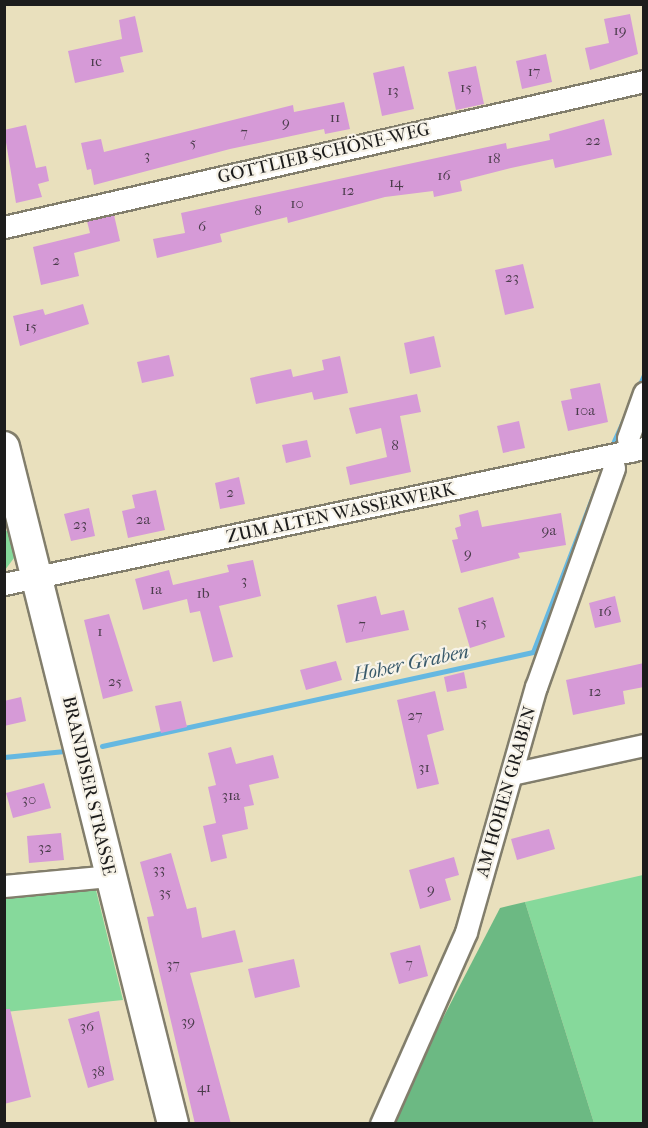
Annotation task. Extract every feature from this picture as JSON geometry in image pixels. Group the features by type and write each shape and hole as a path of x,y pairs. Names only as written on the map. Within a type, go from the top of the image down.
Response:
{"street":[{"name":"GOTTLIEB-SCHÖNE-WEG","path":"4,227 644,81"},
{"name":"AM HOHEN GRABEN","path":"381,1124 466,932 516,773 536,687 614,468 629,451 628,438 644,393"},
{"name":"BRANDISER STRASSE","path":"4,447 109,876 173,1124"},
{"name":"ZUM ALTEN WASSERWERK","path":"4,584 38,580 629,451"},
{"path":"516,773 644,745"},
{"path":"4,886 109,876"}],"green space":[{"path":"9,529 14,558 5,570 5,532"},
{"path":"643,875 643,1123 594,1123 525,902"},
{"path":"95,886 123,1000 5,1012 5,893"},
{"path":"525,902 594,1123 388,1124 500,908"}],"building":[{"path":"630,14 638,54 590,70 585,48 609,43 604,19"},
{"path":"135,16 143,52 120,57 124,72 75,83 68,51 122,39 119,20"},
{"path":"546,54 552,82 522,89 516,61"},
{"path":"404,66 414,109 382,116 373,73"},
{"path":"476,66 484,104 456,110 448,72"},
{"path":"344,102 350,129 325,134 324,129 230,149 94,185 91,169 87,170 81,143 101,139 104,152 293,105 294,112"},
{"path":"604,119 612,155 555,168 553,159 511,168 460,181 462,191 434,197 433,191 385,197 288,223 287,217 220,234 222,242 157,258 153,239 185,233 181,213 506,143 507,149 550,140 549,134"},
{"path":"26,125 36,168 46,166 49,181 38,184 42,197 16,203 4,130"},
{"path":"114,215 120,241 74,253 79,276 41,285 33,247 90,233 87,221"},
{"path":"523,264 534,308 505,315 495,270"},
{"path":"83,304 89,324 20,346 13,316 43,309 45,315"},
{"path":"434,336 441,367 410,374 404,343"},
{"path":"169,355 174,376 142,383 137,362"},
{"path":"340,356 348,393 314,400 312,392 256,404 250,378 291,369 293,377 324,370 322,360"},
{"path":"600,383 608,422 568,431 561,401 572,399 570,389"},
{"path":"417,394 421,412 400,416 411,472 350,485 346,467 387,457 381,428 356,434 349,408"},
{"path":"519,421 525,448 503,453 497,426"},
{"path":"307,440 311,457 286,463 282,445"},
{"path":"239,477 245,504 220,509 215,483"},
{"path":"156,490 165,530 128,538 122,511 135,508 132,495"},
{"path":"89,508 95,536 71,541 64,514"},
{"path":"478,510 482,527 561,513 566,545 518,553 520,558 461,573 452,540 458,539 455,528 461,526 459,515"},
{"path":"253,560 261,596 219,606 233,657 213,662 200,611 190,613 187,599 143,610 135,579 169,570 173,585 229,572 227,565"},
{"path":"376,596 381,615 404,610 409,630 346,643 337,605"},
{"path":"615,596 621,622 595,628 589,603"},
{"path":"493,597 505,637 470,648 458,608"},
{"path":"109,614 133,691 103,699 84,620"},
{"path":"336,661 342,680 306,690 300,670"},
{"path":"644,663 644,687 623,691 625,704 573,715 566,680"},
{"path":"464,672 467,688 447,692 444,677"},
{"path":"435,691 444,730 427,735 439,784 417,789 397,700"},
{"path":"21,697 26,721 4,726 4,701"},
{"path":"181,701 187,727 161,733 155,706"},
{"path":"231,747 236,764 273,755 279,778 249,785 254,805 244,807 248,829 222,835 227,858 211,862 203,826 216,823 208,787 216,785 208,753"},
{"path":"44,783 51,808 13,818 6,793"},
{"path":"549,829 555,849 517,860 511,839"},
{"path":"61,833 64,860 29,863 27,836"},
{"path":"171,853 187,909 196,907 202,938 235,930 243,962 190,973 231,1124 195,1124 150,932 147,917 154,916 140,862"},
{"path":"454,857 459,875 445,879 451,900 420,909 409,870"},
{"path":"420,945 428,976 399,984 390,953"},
{"path":"294,959 300,987 255,998 248,969"},
{"path":"4,1009 10,1009 31,1097 4,1104"},
{"path":"99,1011 114,1080 88,1088 68,1019"}],"waterway":[{"name":"Hoher Graben","path":"614,441 644,375"},
{"name":"Hoher Graben","path":"102,746 533,652 596,488"},
{"name":"Hoher Graben","path":"4,757 65,751"}]}
